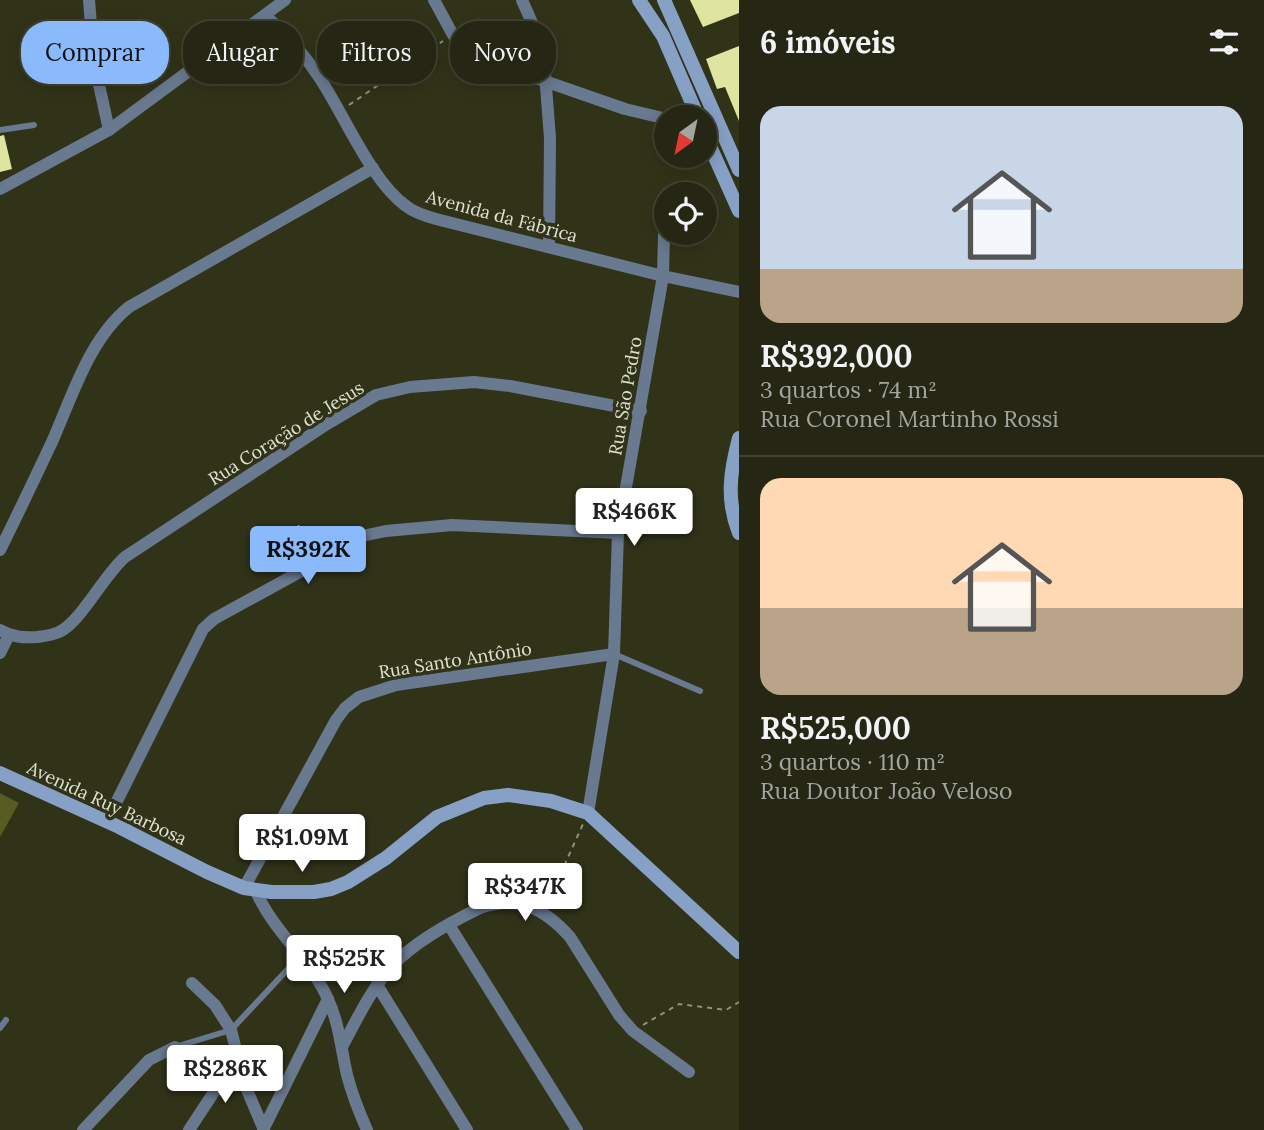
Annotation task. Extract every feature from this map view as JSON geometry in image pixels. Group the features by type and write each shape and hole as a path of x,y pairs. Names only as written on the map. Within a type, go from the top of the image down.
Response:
{"street":[{"path":"89,0 94,62 109,130"},
{"path":"0,189 109,130 285,0"},
{"path":"434,0 450,29"},
{"path":"522,0 531,21"},
{"path":"639,0 663,36 693,105"},
{"path":"664,0 739,170"},
{"name":"Avenida da Fábrica","path":"266,16 287,35 308,61 373,168 396,198 420,214 663,276 739,292"},
{"path":"545,84 550,138 549,246"},
{"path":"554,84 625,109 654,116"},
{"path":"718,164 739,211"},
{"path":"0,550 95,349 116,318 129,307 373,168"},
{"name":"Rua São Pedro","path":"588,813 614,654 618,533 663,276 664,245"},
{"name":"Rua Coração de Jesus","path":"4,632 33,637 61,632 125,557 327,424 376,395 410,387 474,382 641,411"},
{"path":"739,439 730,487 732,514 739,533"},
{"path":"107,821 203,629 214,619 307,568 341,546 362,536 415,527 618,533"},
{"path":"0,653 4,632"},
{"name":"Rua Santo Antônio","path":"250,890 336,720 345,708 359,697 396,685 614,654"},
{"name":"Avenida Ruy Barbosa","path":"0,773 250,890 314,892 331,889 348,883 386,858 438,817 484,798 528,796 588,813 739,952"},
{"path":"250,890 301,955 328,999 339,1030 351,1087 367,1130"},
{"path":"342,1046 377,985 394,964 423,941 491,904 521,904 549,916 570,937 619,1015 633,1031 690,1072"},
{"path":"449,925 577,1130"},
{"path":"192,983 215,1005 231,1030 250,1099 264,1130"},
{"path":"377,985 467,1130"},
{"path":"264,1130 328,999"},
{"path":"83,1130 142,1066 175,1047"},
{"path":"189,1130 214,1092 239,1063"}],"lane":[{"path":"0,130 34,125"},
{"path":"614,654 700,691"},
{"path":"175,1047 231,1030 301,955"},
{"path":"0,1028 6,1020"}],"path":[{"path":"340,111 450,37"},
{"path":"539,910 564,866 588,813"},
{"path":"633,1031 679,1003 726,1010 739,1002"}],"green space":[{"path":"0,793 19,803 0,837"}],"building":[{"path":"690,0 739,0 739,13 703,27"},
{"path":"739,46 739,121 725,87 717,89 706,59"},
{"path":"4,135 12,169 0,172 0,136"},
{"path":"299,525 315,552 303,560 286,532"}]}
